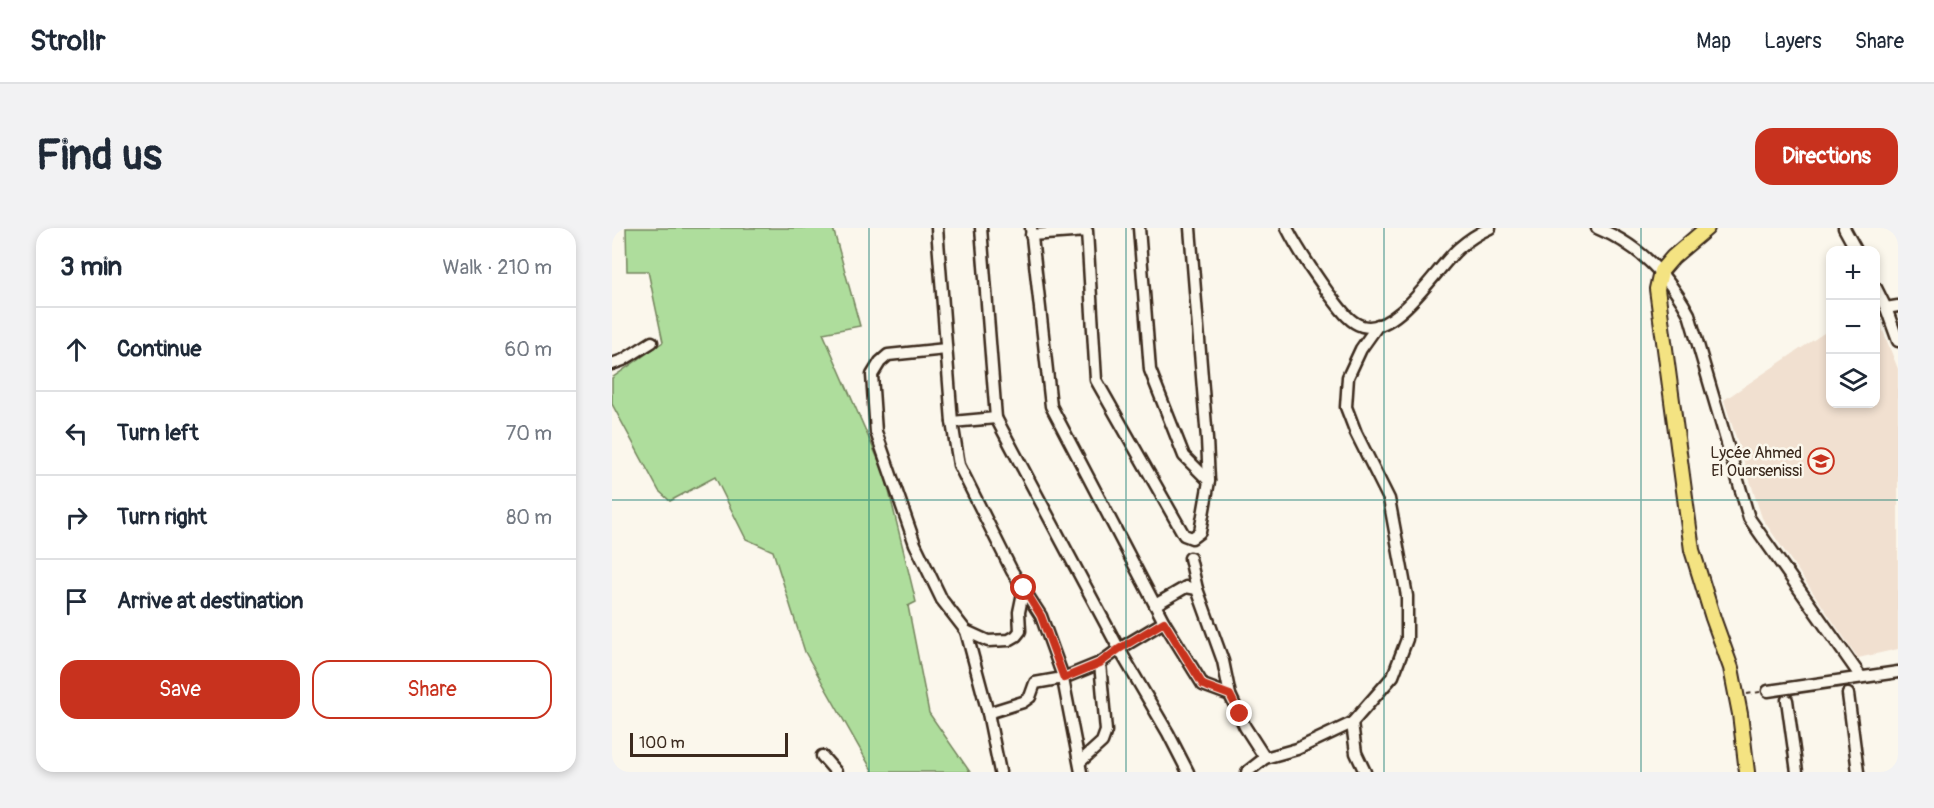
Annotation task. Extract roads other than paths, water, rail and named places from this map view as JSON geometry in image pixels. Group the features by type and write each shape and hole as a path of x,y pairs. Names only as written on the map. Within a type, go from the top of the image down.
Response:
{"main road":[{"path":"1707,228 1673,257 1661,271 1657,289 1692,550 1731,668 1737,695 1747,772"}],"street":[{"path":"937,228 952,422 959,465 1012,572 1041,616 1064,678 1081,767"},
{"path":"981,228 996,418 1119,649 1188,772"},
{"path":"1139,228 1150,370 1184,456 1209,481"},
{"path":"1190,228 1208,439 1209,481 1200,532 1192,538 1184,535 1096,380 1087,231 1031,232 1052,406 1164,622 1203,685 1230,695"},
{"path":"1287,228 1295,245 1340,307 1360,325 1378,326 1388,322 1413,300 1459,247 1490,228"},
{"path":"1597,228 1638,251 1661,271 1677,292 1689,314 1749,518 1861,677"},
{"path":"1844,228 1854,246"},
{"path":"1880,297 1898,341"},
{"path":"1886,308 1898,306"},
{"path":"1247,772 1265,758 1297,749 1352,723 1393,676 1407,639 1407,596 1389,500 1356,433 1346,407 1348,377 1362,349 1378,326"},
{"path":"612,364 652,342"},
{"path":"946,349 888,355 872,375 876,432 915,544 942,600 966,631 988,713 1000,772"},
{"path":"952,422 996,418"},
{"path":"1190,558 1197,589 1223,661 1230,695 1245,727 1265,758"},
{"path":"1155,605 1186,587 1197,589"},
{"path":"966,631 988,641 1009,640 1016,636 1020,630 1019,612 1024,588"},
{"path":"988,713 1023,702 1030,697 1035,683 1064,678 1100,663 1164,622"},
{"path":"1081,767 1102,742 1106,731 1100,663"},
{"path":"1768,691 1898,672"},
{"path":"1848,694 1858,772"},
{"path":"1787,700 1797,772"},
{"path":"1352,723 1356,753 1365,772"},
{"path":"822,756 836,772"}],"place":[{"name":"Lycée Ahmed El Ouarsenissi","path":"1821,461"}]}
